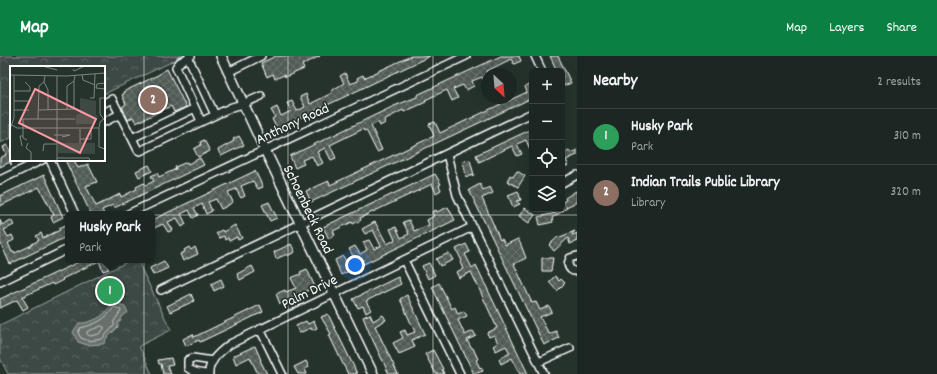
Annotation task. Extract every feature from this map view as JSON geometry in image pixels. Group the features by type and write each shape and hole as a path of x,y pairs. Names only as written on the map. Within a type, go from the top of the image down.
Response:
{"main road":[{"name":"Schoenbeck Road","path":"221,56 373,374"}],"street":[{"path":"228,72 262,56"},
{"name":"Anthony Road","path":"134,211 466,56"},
{"path":"535,56 541,68"},
{"path":"201,121 176,67 180,62 190,57 215,115"},
{"path":"105,102 112,99 138,150 140,151 201,121 261,96"},
{"path":"132,138 195,108"},
{"path":"105,122 120,114"},
{"path":"161,290 529,114"},
{"path":"447,154 457,195 544,374"},
{"path":"0,180 40,161"},
{"path":"50,161 74,211"},
{"path":"565,181 577,175"},
{"name":"Palm Drive","path":"208,372 217,354 230,344 472,227"},
{"path":"1,281 65,250"},
{"path":"577,256 570,258 568,264 570,269 577,271"},
{"path":"404,260 460,374"},
{"path":"260,329 282,374"},
{"path":"539,362 570,348"},
{"path":"208,372 197,373 188,368 188,360 193,358 213,361"}],"green space":[{"path":"0,56 184,56 105,94 105,66 10,66 10,138 0,143"},
{"path":"125,263 138,263 171,330 139,346 152,374 8,374 0,358 0,325"}],"water":[{"path":"113,301 124,306 128,312 122,317 120,322 118,322 118,327 105,340 106,342 103,344 87,345 78,342 73,332 79,323 90,322 101,316 107,311"}],"building":[{"path":"276,56 320,56 302,65 304,69 285,77 284,75 275,79 273,74 267,77 261,63"},
{"path":"411,56 430,56 277,129 272,119 275,117 271,110 277,107 281,116 291,111 287,103 292,101 297,111 305,107 300,97 306,94 310,104 332,93 331,91 344,83 340,76 345,73 350,84 358,81 357,78 363,75 364,78"},
{"path":"501,56 519,56 521,61 514,64 511,59 493,68 481,68 481,77 472,81 474,86 466,90 463,85 453,89 458,98 452,101 447,90 425,100 426,102 404,112 403,110 384,120 385,123 380,126 378,122 371,126 382,150 377,152 366,130 364,131 363,129 330,145 336,158 331,160 325,148 317,152 323,163 317,166 312,156 302,160 304,164 295,168 290,156 394,106 417,97 417,95"},
{"path":"550,56 558,56 564,68 556,68"},
{"path":"167,69 186,107 174,112 171,106 136,123 133,117 128,120 122,107 126,104 122,95 124,94 123,92"},
{"path":"565,71 571,83 565,86"},
{"path":"529,85 529,99 311,202 306,191 329,181 330,185 434,136 429,124 435,122 440,133 501,104 517,104 517,97 527,92 525,87"},
{"path":"529,130 529,147 526,140 517,144 522,154 517,156 512,146 479,162 476,155"},
{"path":"239,136 244,145 221,156 218,150 234,141 233,139"},
{"path":"204,140 210,151 198,157 194,149 201,145 200,142"},
{"path":"7,145 10,151 11,165 10,162 0,167 0,158 6,155 3,147"},
{"path":"569,150 571,153 577,150 577,155 566,160 569,165 565,167 565,152"},
{"path":"200,158 204,165 114,208 113,205 102,211 90,211 65,161 74,161 78,168 88,164 97,182 86,186 96,206 120,194 121,197 137,189 136,187 144,183 146,185 154,181 151,176 157,173 159,177 176,169 175,167 187,162 188,164"},
{"path":"470,160 474,175 466,177 463,161"},
{"path":"149,165 152,171 139,177 136,171"},
{"path":"255,171 263,187 258,189 253,181 241,186 245,196 241,198 236,189 228,192 233,202 221,209 216,199 208,202 212,211 206,214 202,204 194,208 198,215 193,218 189,210 181,214 186,224 182,227 177,218 168,222 173,230 168,232 163,224 155,228 155,219"},
{"path":"517,171 525,176 518,187 507,181 510,175 513,177"},
{"path":"435,174 441,184 439,185 441,190 436,193 432,184 360,218 361,220 353,224 352,222 333,231 335,235 329,239 323,227"},
{"path":"44,175 63,217 53,222 51,217 54,215 39,187 0,206 0,196"},
{"path":"480,184 483,190 490,187 493,193 482,198 500,240 502,239 505,245 518,239 521,245 526,258 514,264 532,303 536,302 540,310 549,306 552,312 540,317 549,334 556,331 559,338 544,345 469,190"},
{"path":"518,191 521,200 516,201 520,204 513,207 508,195"},
{"path":"576,191 577,202 566,207 567,208 565,209 565,198"},
{"path":"269,202 277,218 270,221 262,205"},
{"path":"448,207 455,220 341,275 335,260 343,256 347,263 355,259 349,249 355,246 360,254 367,250 363,242 369,240 374,249 381,246 373,230 365,234 362,229 375,222 387,244 395,240 390,229 396,227 401,238 409,234 403,222 409,220 414,231 429,225 427,220 434,216 432,212 436,210 437,212"},
{"path":"525,208 535,215 529,223 519,216"},
{"path":"555,212 561,212 552,218 553,222 540,225 538,217 556,213"},
{"path":"0,220 2,225 11,220 14,225 4,230 8,237 12,235 14,240 8,243 12,252 14,251 15,253 39,240 36,236 41,233 43,238 60,230 59,228 65,225 65,237 10,264 0,242"},
{"path":"235,225 242,238 238,240 237,237 229,241 228,238 225,240 224,236 219,238 216,233 222,230 223,232"},
{"path":"575,231 572,234 577,233 577,241 570,244 568,238 554,251 549,245 559,236 560,237"},
{"path":"291,244 295,252 276,259 274,252"},
{"path":"466,244 470,252 465,254 472,268 476,265 528,374 520,374 512,358 501,364 499,359 510,353 506,346 496,351 493,346 498,343 494,335 489,337 487,333 497,328 476,282 471,272 459,278 456,272 463,269 460,262 462,261 456,249"},
{"path":"189,247 191,250 195,247 198,254 183,261 180,254 185,252 184,250"},
{"path":"449,253 453,260 440,266 436,259"},
{"path":"542,258 553,258 551,271 542,271"},
{"path":"164,261 168,268 153,275 150,268"},
{"path":"77,263 95,263 53,285 52,283 22,297 28,307 23,310 17,300 0,308 0,299"},
{"path":"100,263 106,263 109,269 103,271"},
{"path":"429,263 435,275 428,279 422,266"},
{"path":"252,266 255,272 240,280 237,274"},
{"path":"307,269 315,287 280,304 276,294 285,290 286,292 296,288 291,278 301,274 300,272"},
{"path":"555,276 559,281 561,279 565,283 557,291 549,282"},
{"path":"398,277 401,284 366,301 371,310 366,313 363,306 358,308 353,299"},
{"path":"221,279 224,286 214,291 211,284"},
{"path":"439,283 452,309 455,307 458,314 464,311 467,316 458,320 465,335 473,331 476,336 467,340 471,348 473,348 478,359 476,360 483,371 474,374 432,287"},
{"path":"191,294 194,301 170,312 167,306"},
{"path":"407,295 425,334 412,340 415,347 399,354 393,343 403,338 400,332 405,330 407,335 415,332 400,299"},
{"path":"260,305 263,312 200,342 199,340 186,346 183,339 193,334 194,337"},
{"path":"328,314 357,374 348,374 342,362 329,335 331,334 321,317"},
{"path":"370,314 373,321 383,315 386,320 375,326 398,374 389,374 369,332 363,317"},
{"path":"306,321 308,324 314,321 317,328 312,330 311,328 299,333 296,326"},
{"path":"255,346 267,374 258,374 250,357 236,364 233,356"},
{"path":"433,350 444,374 436,374 425,354"},
{"path":"171,358 173,365 167,366 171,374 163,374 161,364 159,364 158,360"},
{"path":"306,361 309,367 305,369 307,374 298,374 294,367"}],"place":[{"name":"Indian Trails Public Library","path":"153,100"},
{"name":"Husky Park","path":"110,291"}]}
